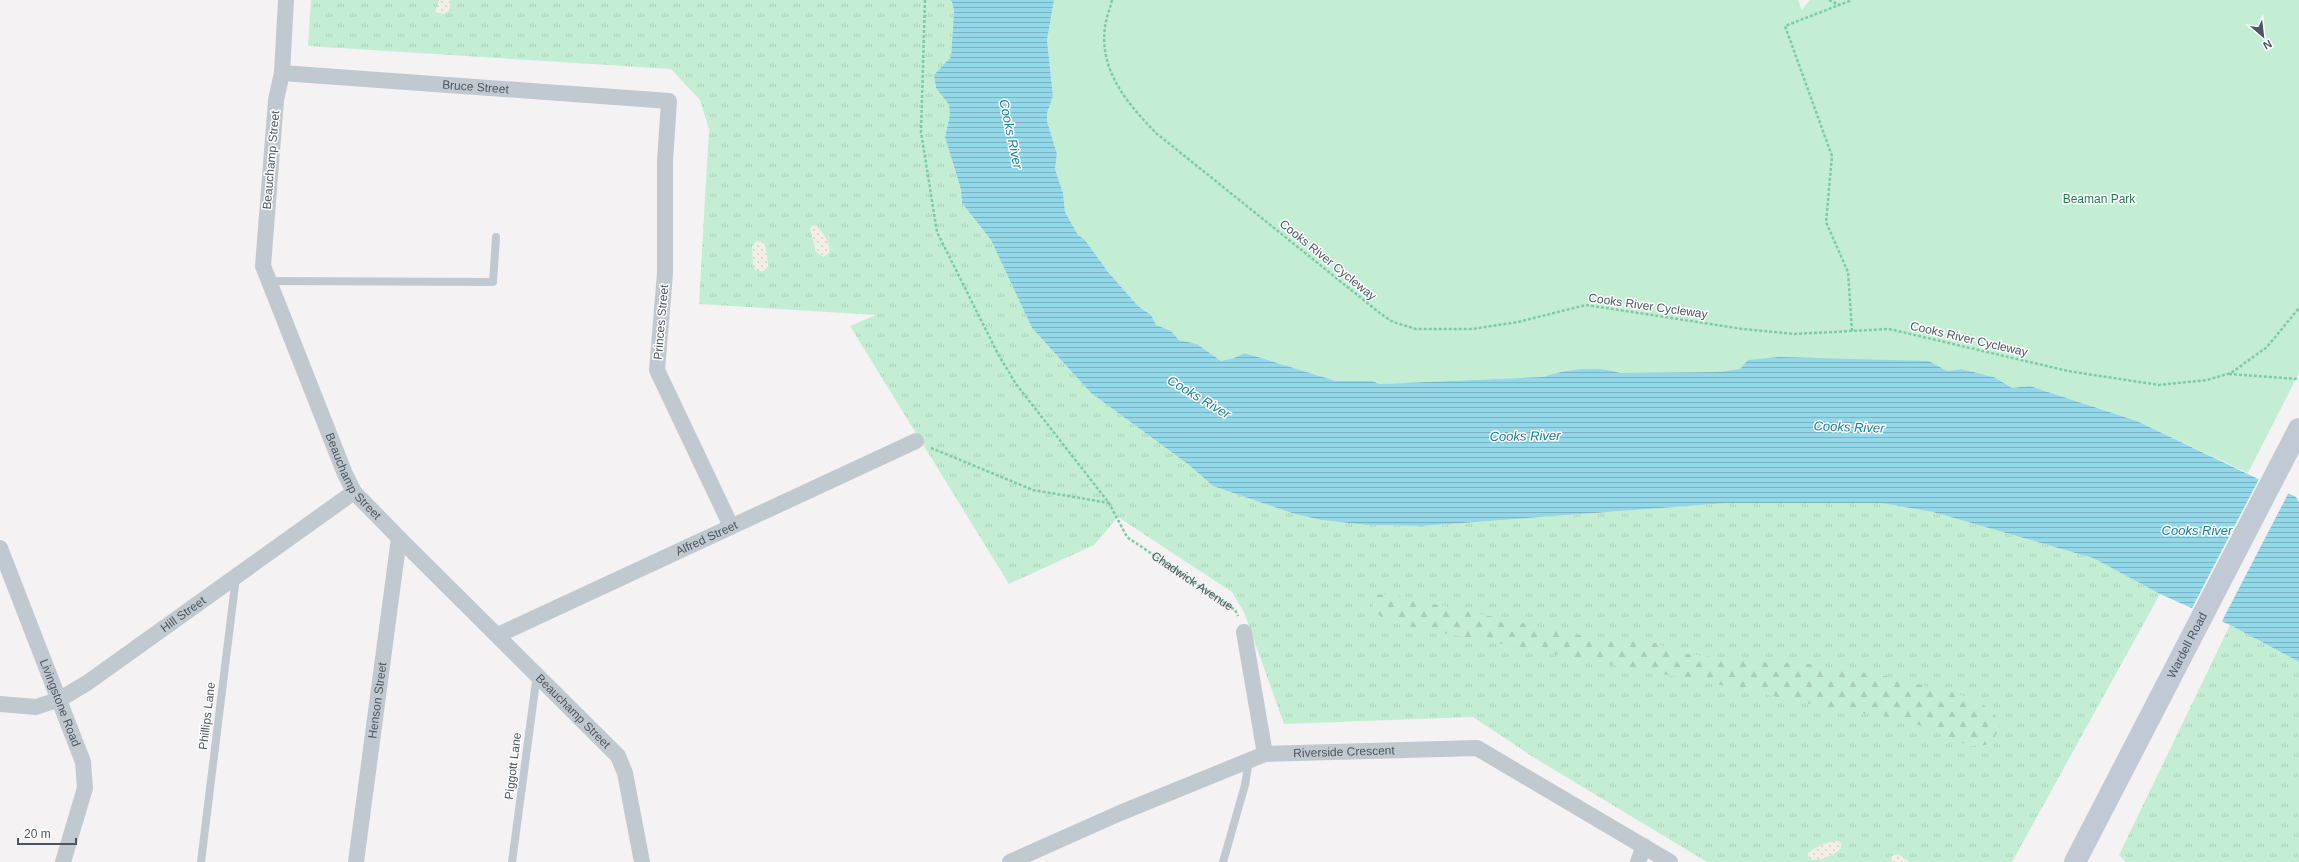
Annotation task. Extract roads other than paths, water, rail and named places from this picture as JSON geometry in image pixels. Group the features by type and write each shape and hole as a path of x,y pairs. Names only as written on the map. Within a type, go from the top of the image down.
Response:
{"main road":[{"name":"Wardell Road","path":"2075,862 2299,429"}],"street":[{"name":"Beauchamp Street","path":"286,0 282,72 276,100 262,266 345,474 354,492 618,756 625,773 642,862"},
{"name":"Bruce Street","path":"282,72 669,101"},
{"name":"Princes Street","path":"669,101 665,161 665,273 657,370 731,526"},
{"name":"Alfred Street","path":"498,635 731,526 916,442"},
{"name":"Hill Street","path":"0,704 36,706 60,699 87,682 236,574 354,492"},
{"name":"Henson Street","path":"356,862 399,538"},
{"name":"Livingstone Road","path":"0,548 60,699 83,762 85,788 63,862"},
{"path":"1244,632 1264,754"},
{"name":"Riverside Crescent","path":"1010,862 1249,759 1264,754 1477,748 1670,862"},
{"path":"1638,862 1644,846"}],"lane":[{"path":"268,281 493,282 496,237"},
{"name":"Phillips Lane","path":"201,862 236,574"},
{"name":"Piggott Lane","path":"512,862 537,674"},
{"path":"1223,862 1245,785 1249,759"}],"water":[{"name":"Cooks River","path":"950,0 1054,0 1047,40 1053,96 1047,113 1047,121 1057,154 1055,169 1063,193 1065,212 1078,235 1085,240 1108,272 1138,306 1151,315 1156,325 1171,331 1179,340 1197,344 1221,361 1234,358 1245,353 1336,381 1372,381 1380,384 1543,377 1582,369 1602,369 1620,373 1720,372 1740,369 1748,360 1779,357 1929,361 1947,371 1961,369 1994,377 2012,388 2030,386 2137,421 2296,497 2299,502 2299,662 2230,625 2160,594 2093,558 1933,512 1881,503 1728,503 1422,526 1367,525 1321,520 1295,514 1213,486 1189,465 1091,393 1032,328 991,240 962,203 961,190 945,137 950,115 949,105 936,88 934,75 951,57 954,12 952,2"}],"park label":[{"name":"Beaman Park","path":"2099,199"}]}
